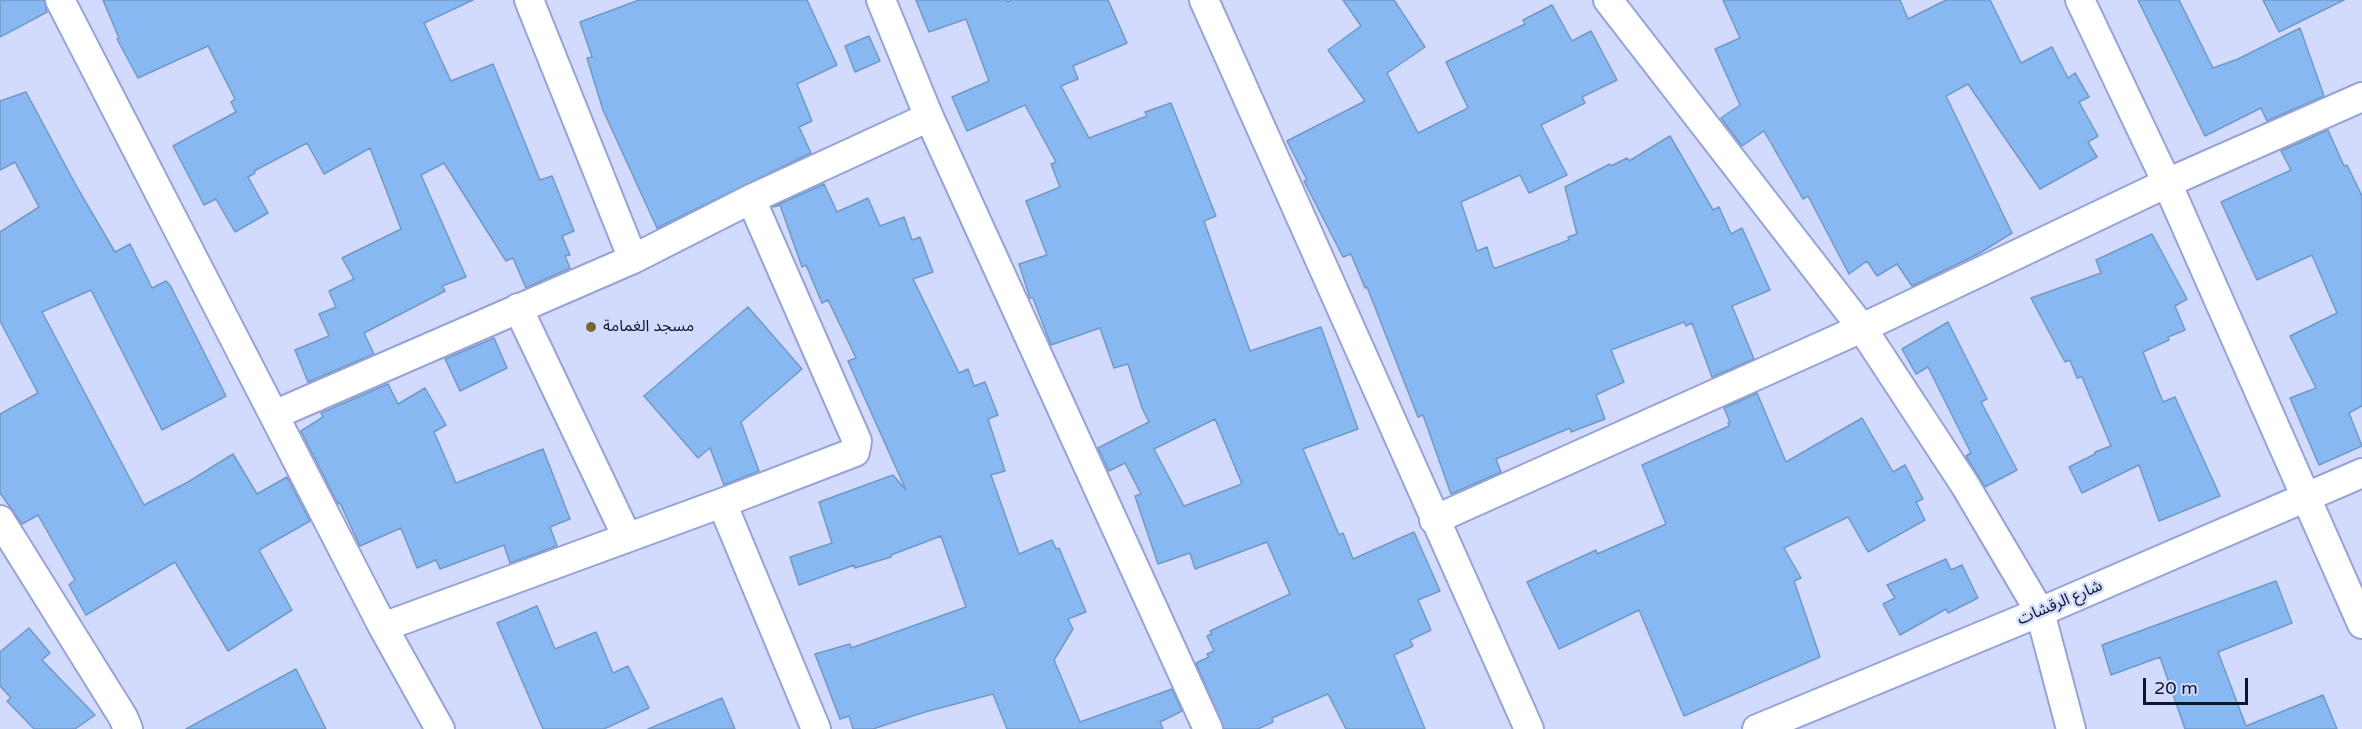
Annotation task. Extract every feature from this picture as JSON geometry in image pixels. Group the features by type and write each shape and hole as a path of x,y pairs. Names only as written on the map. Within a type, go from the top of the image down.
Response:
{"street":[{"path":"60,0 383,627 440,729"},
{"path":"529,0 633,260"},
{"path":"881,0 929,117 1208,729"},
{"path":"1204,0 1529,729"},
{"path":"1608,0 1862,328 1965,485 2040,612 2071,729"},
{"path":"2080,0 2167,183 2362,624"},
{"path":"1434,520 1862,328 2167,183 2362,97"},
{"path":"274,415 633,260 751,199 929,117"},
{"path":"383,627 855,452 857,441 751,199"},
{"path":"518,308 627,537"},
{"name":"شارع الرقشات","path":"1757,729 2040,612 2362,473"},
{"path":"722,503 816,729"},
{"path":"0,520 123,717 128,729"}],"building":[{"path":"0,0 44,0 47,12 0,37"},
{"path":"103,0 473,0 424,23 451,81 493,64 540,180 552,176 574,231 562,236 570,255 565,256 570,268 526,288 513,258 506,261 444,163 421,175 466,277 442,286 445,291 364,333 374,354 308,382 295,350 329,336 319,314 336,307 329,291 354,279 342,258 401,229 370,148 324,174 307,143 254,171 255,173 248,177 268,213 235,232 216,199 204,205 173,146 236,112 231,102 235,99 208,46 138,78 117,39 119,38"},
{"path":"639,0 807,0 837,65 797,84 812,121 799,127 811,153 657,228 603,110 587,58 592,57 580,22"},
{"path":"916,0 1007,0 1007,2 1012,0 1108,0 1127,43 1073,66 1078,79 1061,86 1089,138 1147,116 1145,112 1171,103 1216,216 1204,221 1250,351 1321,327 1358,429 1303,449 1339,535 1343,533 1353,559 1414,532 1440,591 1418,600 1431,630 1410,640 1413,646 1394,655 1425,729 1346,729 1328,694 1272,718 1273,722 1258,729 1224,729 1196,663 1209,657 1207,654 1214,651 1207,636 1212,634 1210,631 1290,594 1267,542 1195,569 1190,553 1158,564 1135,496 1141,494 1125,463 1109,471 1098,448 1149,422 1142,408 1128,364 1114,368 1100,328 1051,345 1033,298 1030,298 1019,264 1047,255 1026,201 1060,187 1051,164 1056,162 1025,105 967,131 952,97 989,81 966,19 929,32","holes":["1215,419 1242,484 1184,506 1154,449"]},
{"path":"1343,0 1394,0 1425,47 1387,73 1418,133 1468,108 1446,62 1525,24 1523,20 1552,5 1572,41 1591,31 1617,80 1582,97 1585,103 1541,125 1567,175 1529,193 1520,175 1461,202 1477,251 1487,247 1493,267 1496,268 1569,240 1568,237 1577,234 1565,187 1610,164 1611,166 1627,158 1629,161 1670,136 1713,210 1719,207 1731,234 1742,228 1770,290 1732,306 1754,359 1712,377 1692,323 1686,326 1684,322 1611,350 1624,382 1596,395 1605,419 1571,432 1570,428 1496,459 1501,472 1451,494 1423,415 1418,417 1367,287 1365,288 1351,254 1343,257 1304,181 1307,180 1287,141 1365,101 1328,50 1361,26"},
{"path":"1723,0 1900,0 1908,19 1946,0 1990,0 2021,63 2052,47 2068,78 2075,73 2089,97 2079,102 2098,136 2088,142 2097,157 2040,189 1968,84 1946,96 2012,233 1978,254 1912,286 1897,264 1877,276 1867,261 1849,274 1808,196 1803,199 1764,131 1742,146 1721,118 1740,105 1715,49 1740,38"},
{"path":"2138,0 2179,0 2213,68 2238,59 2300,28 2324,96 2267,121 2261,108 2205,136"},
{"path":"2263,0 2344,0 2279,32"},
{"path":"869,36 880,61 855,72 845,46"},
{"path":"26,92 115,252 130,244 152,288 166,281 170,285 226,396 162,430 91,290 42,312 144,505 188,482 233,454 257,494 287,477 310,521 259,550 292,610 228,651 175,562 86,615 69,585 75,580 38,515 22,524 0,493 0,414 38,393 0,321 0,232 39,207 15,162 0,170 0,101"},
{"path":"2328,130 2344,166 2347,165 2362,196 2362,406 2349,413 2362,446 2319,465 2290,398 2316,388 2290,336 2337,313 2312,255 2257,280 2221,202 2291,170 2281,151"},
{"path":"824,184 837,212 868,198 880,226 904,217 912,240 920,237 933,272 913,279 959,373 968,369 974,386 985,382 998,415 988,419 1005,471 991,475 1019,554 1052,540 1056,549 1059,548 1086,612 1068,619 1073,629 1054,660 1080,722 1172,689 1182,711 1160,722 1163,729 1007,729 993,694 873,729 853,729 849,716 840,719 815,654 850,644 851,648 966,607 941,536 891,555 891,557 855,568 854,565 799,585 790,557 832,543 819,502 893,475 906,490 848,361 856,358 828,300 822,303 806,265 802,267 780,205 773,207"},
{"path":"2152,234 2187,299 2175,306 2185,330 2143,352 2163,402 2175,397 2220,496 2159,521 2139,465 2082,493 2069,467 2111,446 2082,377 2077,378 2070,360 2065,362 2031,298 2101,273 2096,260"},
{"path":"748,307 802,369 741,422 759,471 724,485 710,448 698,458 644,396"},
{"path":"1948,322 1987,399 1981,402 2017,470 1985,487 1966,456 1971,453 1928,367 1916,374 1902,349"},
{"path":"494,338 507,368 460,391 445,359"},
{"path":"388,384 398,404 425,388 446,425 434,432 456,483 543,449 570,519 550,527 557,546 510,563 504,545 440,569 436,560 417,568 401,528 360,546 340,503 338,504 301,431 323,417 321,413"},
{"path":"1757,393 1786,462 1862,418 1893,472 1905,465 1923,499 1916,502 1925,520 1868,552 1848,517 1784,548 1801,578 1794,581 1820,657 1684,716 1639,610 1559,649 1527,582 1596,550 1597,554 1666,524 1642,465 1729,426 1730,422 1724,408"},
{"path":"1946,559 1951,570 1962,565 1978,598 1948,613 1946,609 1900,635 1883,604 1895,598 1887,585"},
{"path":"2276,581 2292,623 2218,652 2246,726 2323,695 2337,729 2185,729 2160,657 2111,675 2102,645"},
{"path":"537,606 555,649 596,632 613,673 628,666 649,708 604,729 543,729 497,623"},
{"path":"29,628 50,653 42,660 95,715 75,729 34,729 7,701 11,698 0,686 0,652"},
{"path":"296,669 326,729 186,729"},
{"path":"722,698 735,729 648,729"}],"place":[{"name":"مسجد الغمامة","path":"591,327"}]}
